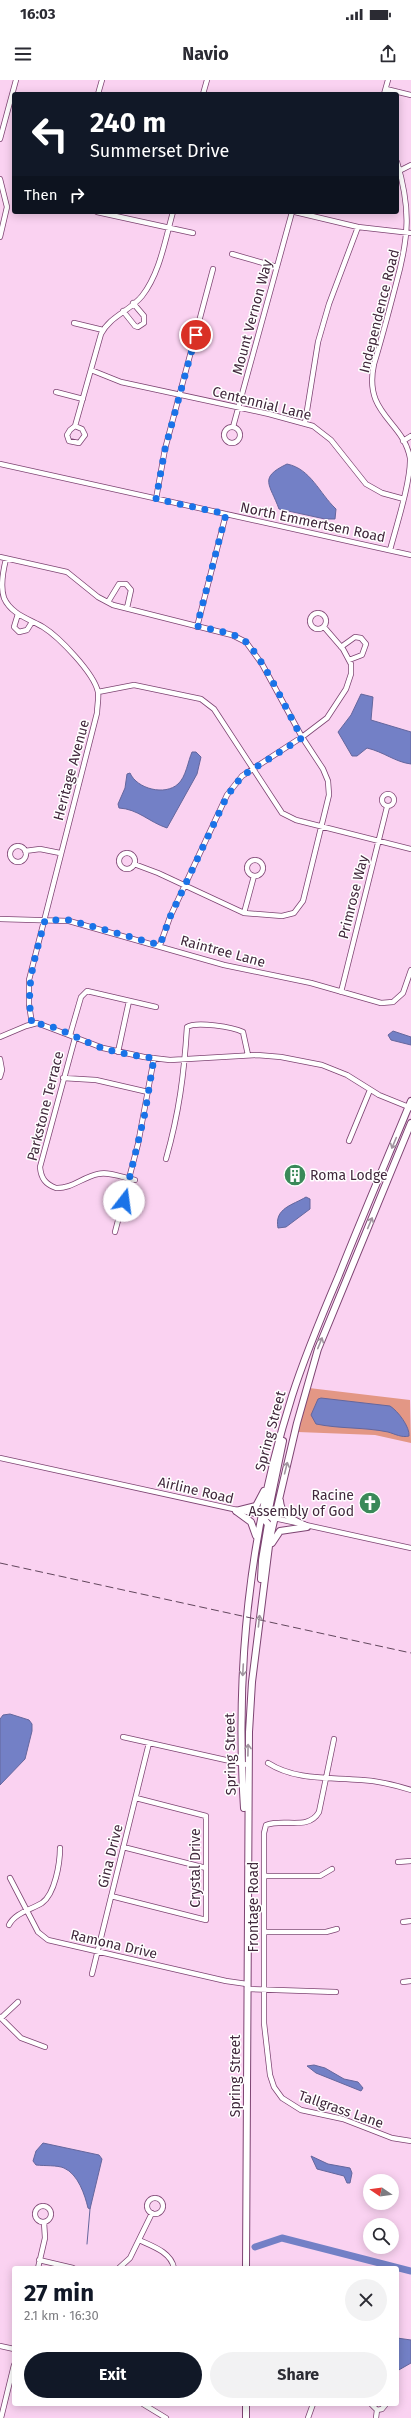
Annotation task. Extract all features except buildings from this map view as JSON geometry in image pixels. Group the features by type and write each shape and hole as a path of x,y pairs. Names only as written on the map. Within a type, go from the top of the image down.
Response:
{"main road":[{"name":"Spring Street","path":"246,2266 247,1859 244,1765 244,1640 256,1545 270,1477 287,1413 316,1331 410,1105"},
{"name":"Spring Street","path":"244,1765 267,1558 281,1491 318,1348 411,1123"},
{"path":"274,1520 268,1514 287,1413"},
{"path":"236,1511 256,1506 270,1477"},
{"path":"281,1491 280,1503 283,1512 307,1527"},
{"path":"236,1511 251,1522 255,1529 256,1545"},
{"path":"262,1517 268,1524 261,1569 262,1597"},
{"path":"267,1558 274,1536 280,1531 307,1527"},
{"path":"246,2406 246,2418"}],"street":[{"path":"13,92 16,80"},
{"path":"99,92 102,80"},
{"path":"204,92 207,80"},
{"path":"385,92 388,80"},
{"path":"399,94 411,95"},
{"path":"0,139 12,95"},
{"path":"401,170 411,165"},
{"name":"Independence Road","path":"390,550 404,499 411,466 409,453 403,441 378,407 374,392 373,375 410,233 409,201 399,166"},
{"path":"0,179 7,207 0,237"},
{"path":"106,214 193,233"},
{"path":"75,426 90,370 103,330 106,324 141,297 157,268 172,214"},
{"name":"Mount Vernon Way","path":"233,427 291,214"},
{"path":"303,214 358,227 410,233"},
{"path":"305,424 316,354 328,304 358,227"},
{"path":"232,254 277,266"},
{"path":"156,499 165,449 213,269"},
{"path":"123,311 135,326 142,325 145,319 144,316 133,303"},
{"path":"74,323 103,330"},
{"name":"Centennial Lane","path":"90,370 121,382 239,408 317,428 328,436 366,484 382,493 404,499"},
{"path":"56,392 83,399"},
{"path":"403,441 411,436"},
{"name":"North Emmertsen Road","path":"0,464 411,555"},
{"path":"197,626 226,514"},
{"path":"0,557 67,572 108,602 232,635 246,642 262,664 302,738 323,768 328,781 329,795 303,901 295,913 286,916 244,913 185,885 134,864"},
{"path":"6,559 1,587 4,598 18,614 61,640 87,671 98,692 134,685 201,699 214,709 252,770 282,813 296,820 411,849"},
{"path":"108,602 120,584 126,584 131,590 127,608"},
{"path":"18,614 14,627 19,632 27,630 32,622"},
{"path":"160,945 170,917 227,796 242,776 302,738 327,718 338,704 350,674 349,660 341,647 324,627"},
{"path":"341,647 355,637 361,638 366,644 362,654 349,660"},
{"name":"Heritage Avenue","path":"32,1024 28,1004 29,980 45,920 60,853 97,713 98,692"},
{"name":"Primrose Way","path":"341,992 387,807"},
{"path":"25,851 40,849 60,853"},
{"path":"244,913 254,876"},
{"name":"Raintree Lane","path":"0,919 69,920 160,945 235,968 308,982 381,1004 393,1002 405,990 411,970"},
{"path":"70,1035 81,997 87,991 156,1007"},
{"path":"118,1052 129,1001"},
{"path":"0,1037 32,1024 50,1026 75,1038 118,1052 154,1058 186,1059 269,1055 322,1065 347,1075 370,1090 410,1105"},
{"path":"166,1159 180,1103 186,1059 187,1027 192,1024 237,1029 243,1032 248,1055"},
{"name":"Parkstone Terrace","path":"75,1038 40,1167 44,1180 51,1186 62,1189 98,1174 107,1174 130,1179"},
{"path":"115,1232 130,1179 154,1058"},
{"path":"0,1059 2,1070 0,1077"},
{"path":"63,1078 96,1080 148,1092"},
{"path":"350,1141 370,1090"},
{"path":"130,1179 135,1180"},
{"name":"Airline Road","path":"0,1458 274,1520 411,1548"},
{"path":"123,1737 244,1765"},
{"path":"326,1778 334,1740"},
{"name":"Gina Drive","path":"92,1974 150,1743"},
{"path":"268,1763 278,1770 326,1778 372,1780 411,1790"},
{"name":"Frontage Road","path":"264,1990 264,1833 266,1825 273,1822 309,1823 315,1819 319,1812 326,1778"},
{"name":"Crystal Drive","path":"111,1896 206,1920 206,1816 136,1798"},
{"path":"124,1847 206,1868"},
{"path":"9,1925 12,1918 27,1911 48,1897 60,1856 60,1848"},
{"path":"398,1862 411,1860"},
{"path":"264,1876 320,1876 332,1869"},
{"name":"Ramona Drive","path":"10,1878 38,1932 44,1938 247,1987 264,1990 336,1992"},
{"path":"403,1922 411,1921"},
{"path":"265,1932 326,1932 338,1929"},
{"path":"403,1982 411,1981"},
{"name":"Tallgrass Lane","path":"264,1990 264,2030 270,2075 282,2098 301,2110 343,2119 392,2138 411,2141"},
{"path":"18,2002 0,2018 21,2038 45,2047"},
{"path":"121,2266 130,2258 152,2213"},
{"path":"38,2266 45,2238 44,2222"},
{"path":"139,2240 164,2252 168,2256 173,2266"},
{"path":"40,2260 65,2266"},
{"path":"0,2346 12,2349"},
{"path":"1,2418 12,2373"},
{"path":"146,2406 166,2418"},
{"path":"308,2418 311,2406"},
{"path":"373,2406 377,2410"},
{"path":"377,2410 382,2409 384,2406"},
{"path":"376,2418 377,2410"}],"shaded area":[{"path":"309,1388 410,1400 411,1443 375,1435 298,1432"}],"water":[{"path":"287,464 309,476 336,509 335,519 325,519 279,509 270,487 269,478 272,473"},
{"path":"361,694 373,697 371,720 411,732 411,764 367,748 357,756 352,756 338,732 351,715"},
{"path":"192,752 196,752 201,757 197,774 167,828 138,813 119,808 118,804 125,788 127,774 130,773 134,779 145,787 159,790 172,788 181,781"},
{"path":"393,1031 411,1037 411,1045 391,1040 388,1035"},
{"path":"306,1197 310,1199 310,1209 286,1227 278,1228 279,1216 282,1212 290,1205"},
{"path":"321,1398 390,1406 403,1420 408,1428 409,1436 401,1436 379,1430 334,1427 316,1424 311,1415 318,1399"},
{"path":"10,1714 29,1720 32,1724 32,1731 25,1759 0,1785 0,1719 3,1715"},
{"path":"314,2065 325,2068 344,2079 358,2082 363,2088 361,2091 316,2073 307,2066"},
{"path":"43,2143 99,2155 102,2159 90,2209 88,2208 80,2185 69,2171 58,2166 36,2165 33,2161 36,2151"},
{"path":"311,2156 328,2164 350,2168 352,2173 350,2183 347,2183 344,2176 317,2169"},
{"path":"399,2338 411,2340 411,2363 399,2370"}],"waterway":[{"path":"87,2244 90,2209"},
{"path":"255,2247 282,2238 391,2266"},
{"path":"399,2268 411,2271"}],"railway":[{"path":"0,1563 411,1653"}],"place":[{"name":"Roma Lodge","path":"295,1175"},
{"name":"Racine Assembly of God","path":"370,1503"}],"route":[{"path":"124,1201 145,1113 154,1058 103,1048 50,1026 37,1023 32,1024 28,1004 29,980 45,920 69,920 160,945 170,917 227,796 242,776 302,738 262,664 246,642 232,635 197,626 226,514 156,499 165,449 196,335"}]}
